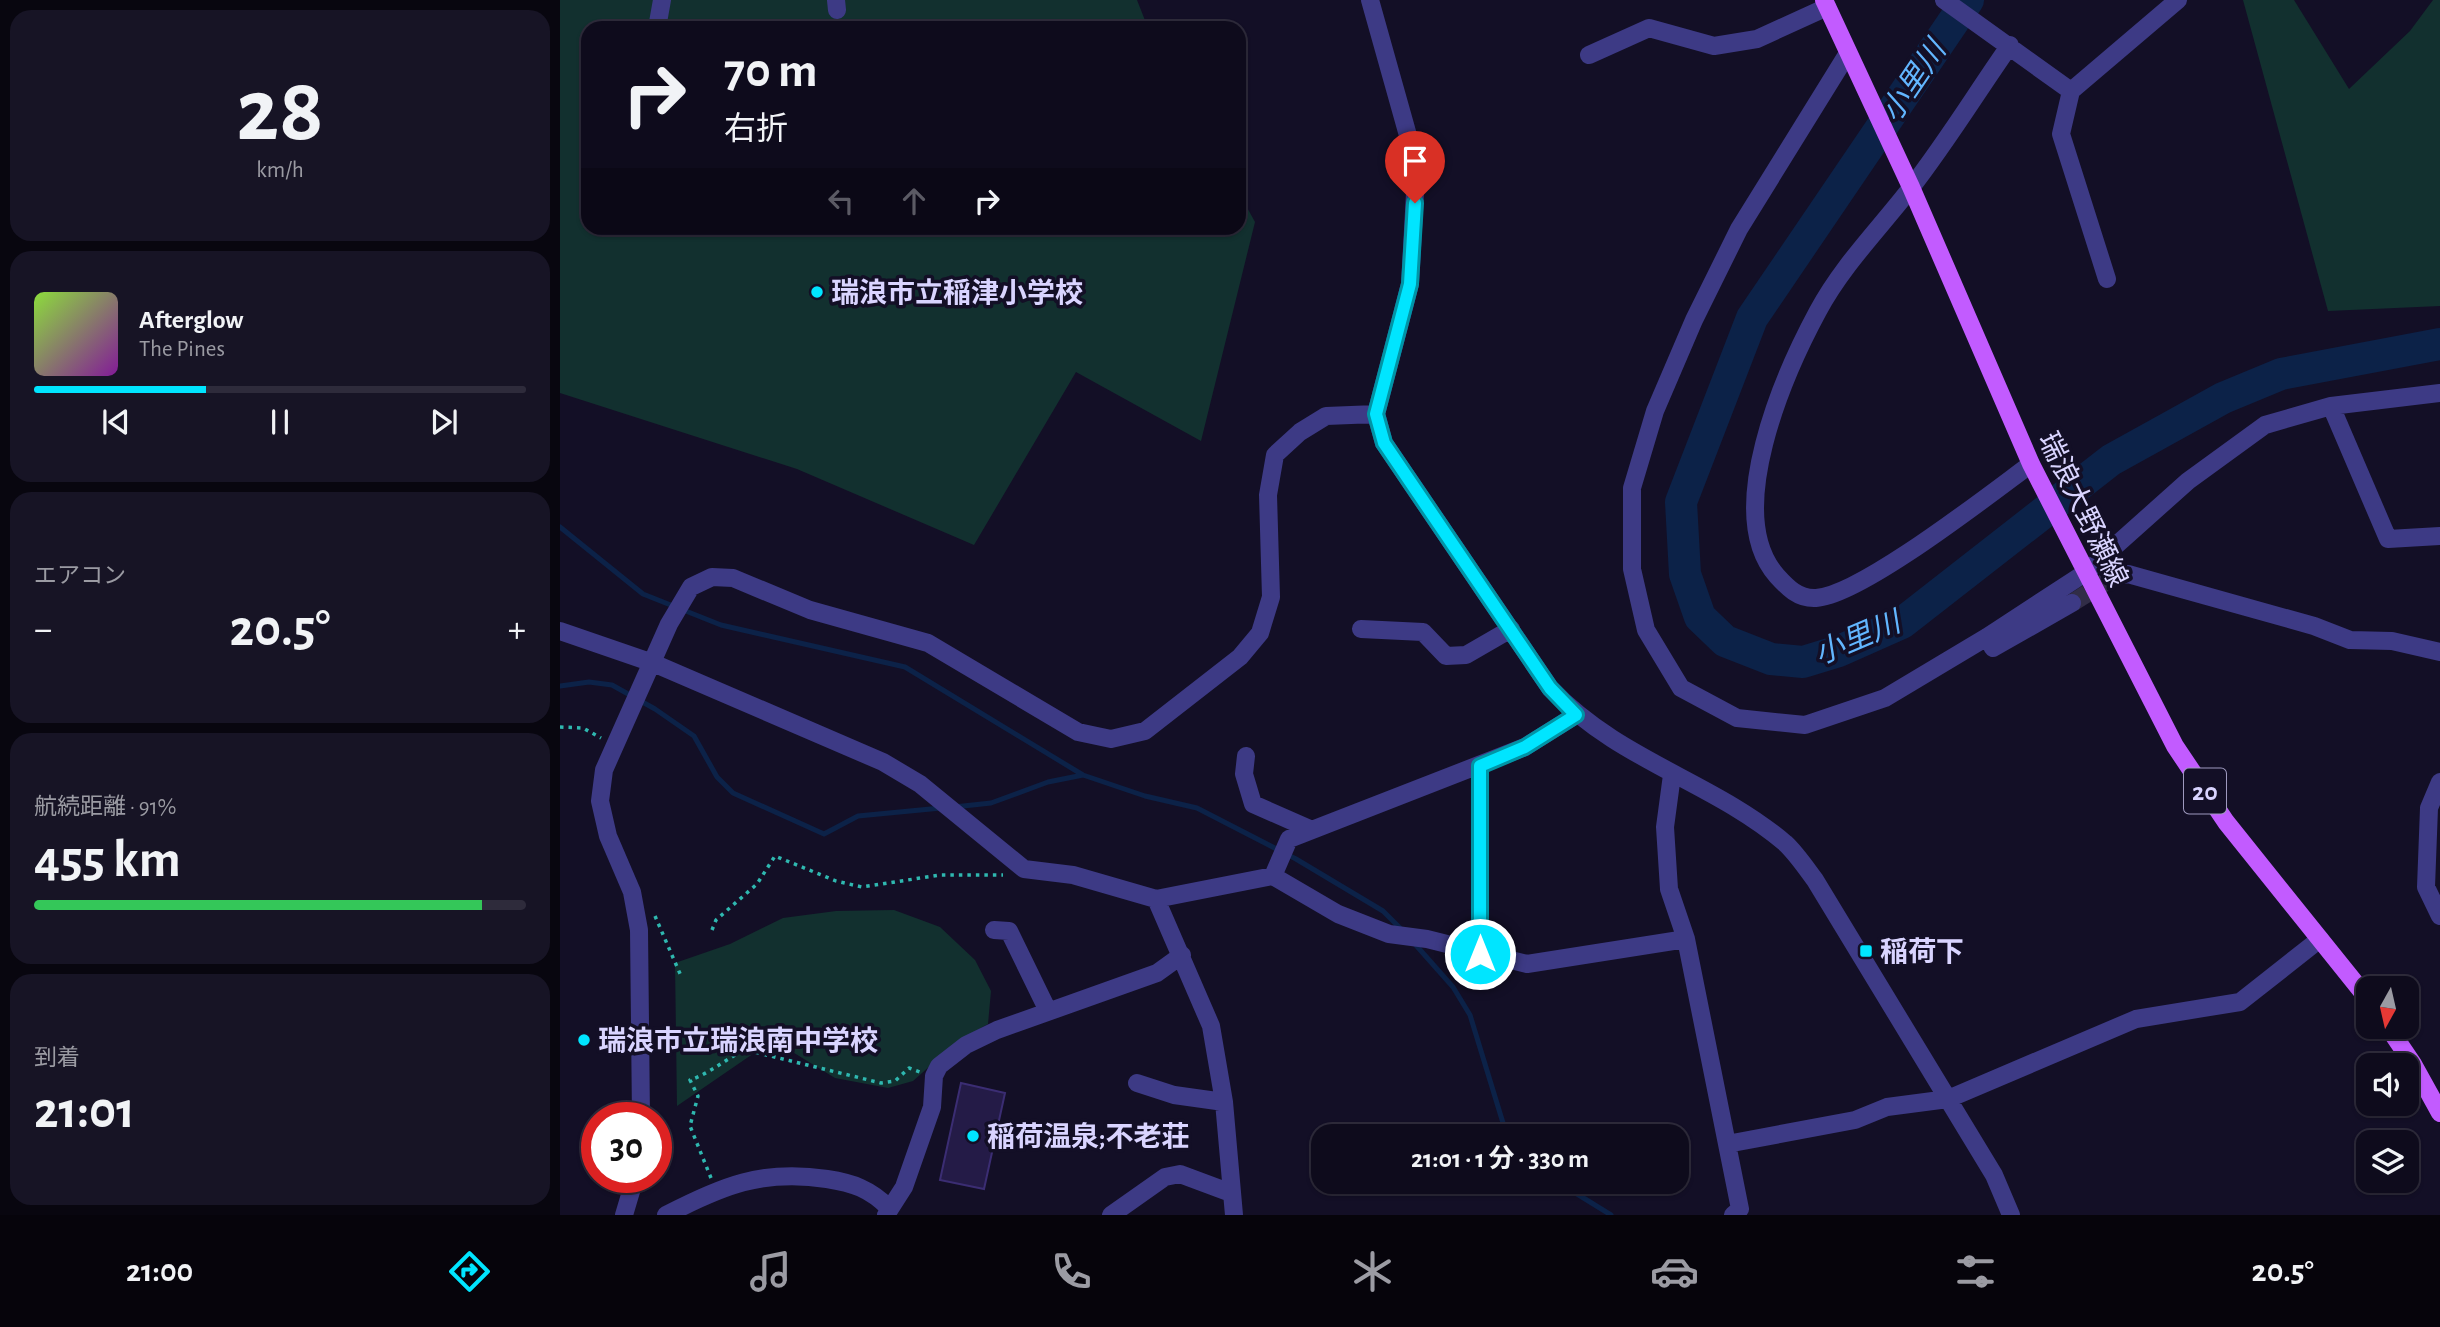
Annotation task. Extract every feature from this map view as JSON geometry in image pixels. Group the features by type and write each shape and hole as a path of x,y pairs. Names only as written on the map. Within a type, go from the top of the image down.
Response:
{"main road":[{"name":"瑞浪大野瀬線","path":"1826,3 1909,182 2040,484 2175,746 2226,822 2356,984"},
{"path":"2397,1040 2440,1113"}],"street":[{"path":"658,21 662,0"},
{"path":"1370,0 1409,139 1416,175 1410,284 1376,414 1384,443 1550,688 1576,715 1672,775 1749,815 1787,845 1815,880 1948,1099 1994,1175 2011,1215"},
{"path":"1944,0 2071,91"},
{"path":"2107,279 2061,134 2071,91 2178,0"},
{"path":"1588,55 1649,29 1714,46 1757,39 1826,3"},
{"path":"2010,45 1858,251 1818,310 1778,401 1759,462 1755,528 1765,563 1792,592 1816,598 1856,586 2031,464"},
{"path":"1851,59 1739,229 1694,320 1655,411 1632,488 1632,569 1643,618 1646,630 1681,688 1737,718 1805,725 1885,698 1987,637 2082,566 2188,481 2265,425 2331,406 2440,393"},
{"path":"2331,406 2388,539 2440,536"},
{"path":"641,1102 639,930 632,892 608,836 600,801 604,770 669,624 691,587 712,577 733,578 810,610 928,643 1078,732 1111,738 1145,731 1240,657 1260,633 1270,597 1268,495 1275,455 1300,432 1326,416 1376,414"},
{"path":"2115,576 2128,574 2314,626 2350,640 2392,641 2440,652"},
{"path":"1987,637 1993,648 2072,603"},
{"path":"1361,629 1423,632 1446,656 1465,655 1511,629"},
{"path":"560,631 653,663 883,762 937,798 1024,869 1073,875 1156,898 1273,876 1338,914 1389,934 1427,939 1527,964 1686,939"},
{"path":"1273,876 1289,839 1525,747 1576,715"},
{"path":"1246,756 1244,774 1253,804 1312,830"},
{"path":"1480,766 1480,954"},
{"path":"1672,775 1664,827 1669,888 1686,939 1742,1213"},
{"path":"2440,782 2429,808 2426,887 2440,916"},
{"path":"1156,898 1212,1026 1224,1102 1234,1215"},
{"path":"994,930 1009,931 1048,1011"},
{"path":"1727,1144 1855,1121 1886,1107 1948,1099 2136,1020 2240,1002 2320,939"},
{"path":"666,1215 716,1189 775,1174 856,1183 877,1196 888,1212 904,1187 932,1107 934,1076 939,1066 965,1045 996,1030 1157,973 1182,955"},
{"path":"1137,1083 1174,1095 1224,1102"},
{"path":"1111,1215 1165,1177 1181,1174 1231,1193"},
{"path":"624,1215 631,1193"}],"path":[{"path":"560,727 583,728 615,746"},
{"path":"712,930 716,920 757,884 775,856 836,881 862,887 940,875 1015,875 1024,869"},
{"path":"632,892 646,896 681,976"},
{"path":"716,1189 690,1126 698,1096 690,1080 705,1075 732,1055 746,1050 881,1083 895,1081 909,1068 934,1076"}],"green space":[{"path":"560,0 1137,0 1145,21 581,21 581,235 1246,235 1246,206 1255,222 1201,441 1076,372 974,545 797,469 560,393"},
{"path":"2243,0 2294,0 2349,89 2410,31 2433,0 2440,0 2440,306 2328,311"},
{"path":"894,910 940,927 975,960 991,991 988,1024 958,1041 913,1081 888,1088 835,1078 773,1040 677,1106 675,963 730,944 783,918 836,911"}],"building":[{"name":"稲荷温泉;不老荘","path":"961,1083 1005,1093 984,1189 940,1180"}],"waterway":[{"name":"小里川","path":"1968,0 1752,318 1681,502 1685,574 1700,617 1725,641 1771,659 1803,662 1839,651 1902,623 2111,460 2223,398 2281,374 2440,344"},
{"path":"560,527 643,594 721,625 905,667 1083,775 1145,796 1197,808 1296,859 1383,911 1403,931"},
{"path":"560,686 589,682 612,685 655,709 694,736 717,777 733,793 824,834 858,816 941,808"},
{"path":"954,807 991,803 1048,782 1083,775"},
{"path":"1414,943 1453,987 1470,1015 1503,1124"},
{"path":"1577,1194 1611,1215"}],"tunnel":[{"path":"2072,603 2115,576"}],"place":[{"name":"瑞浪市立稲津小学校","path":"817,292"},
{"name":"稲荷下","path":"1866,951"},
{"name":"瑞浪市立瑞浪南中学校","path":"584,1040"},
{"name":"稲荷温泉;不老荘","path":"973,1136"}],"route":[{"path":"1415,203 1410,284 1376,414 1384,443 1550,688 1576,715 1525,747 1480,766 1480,954"}]}
